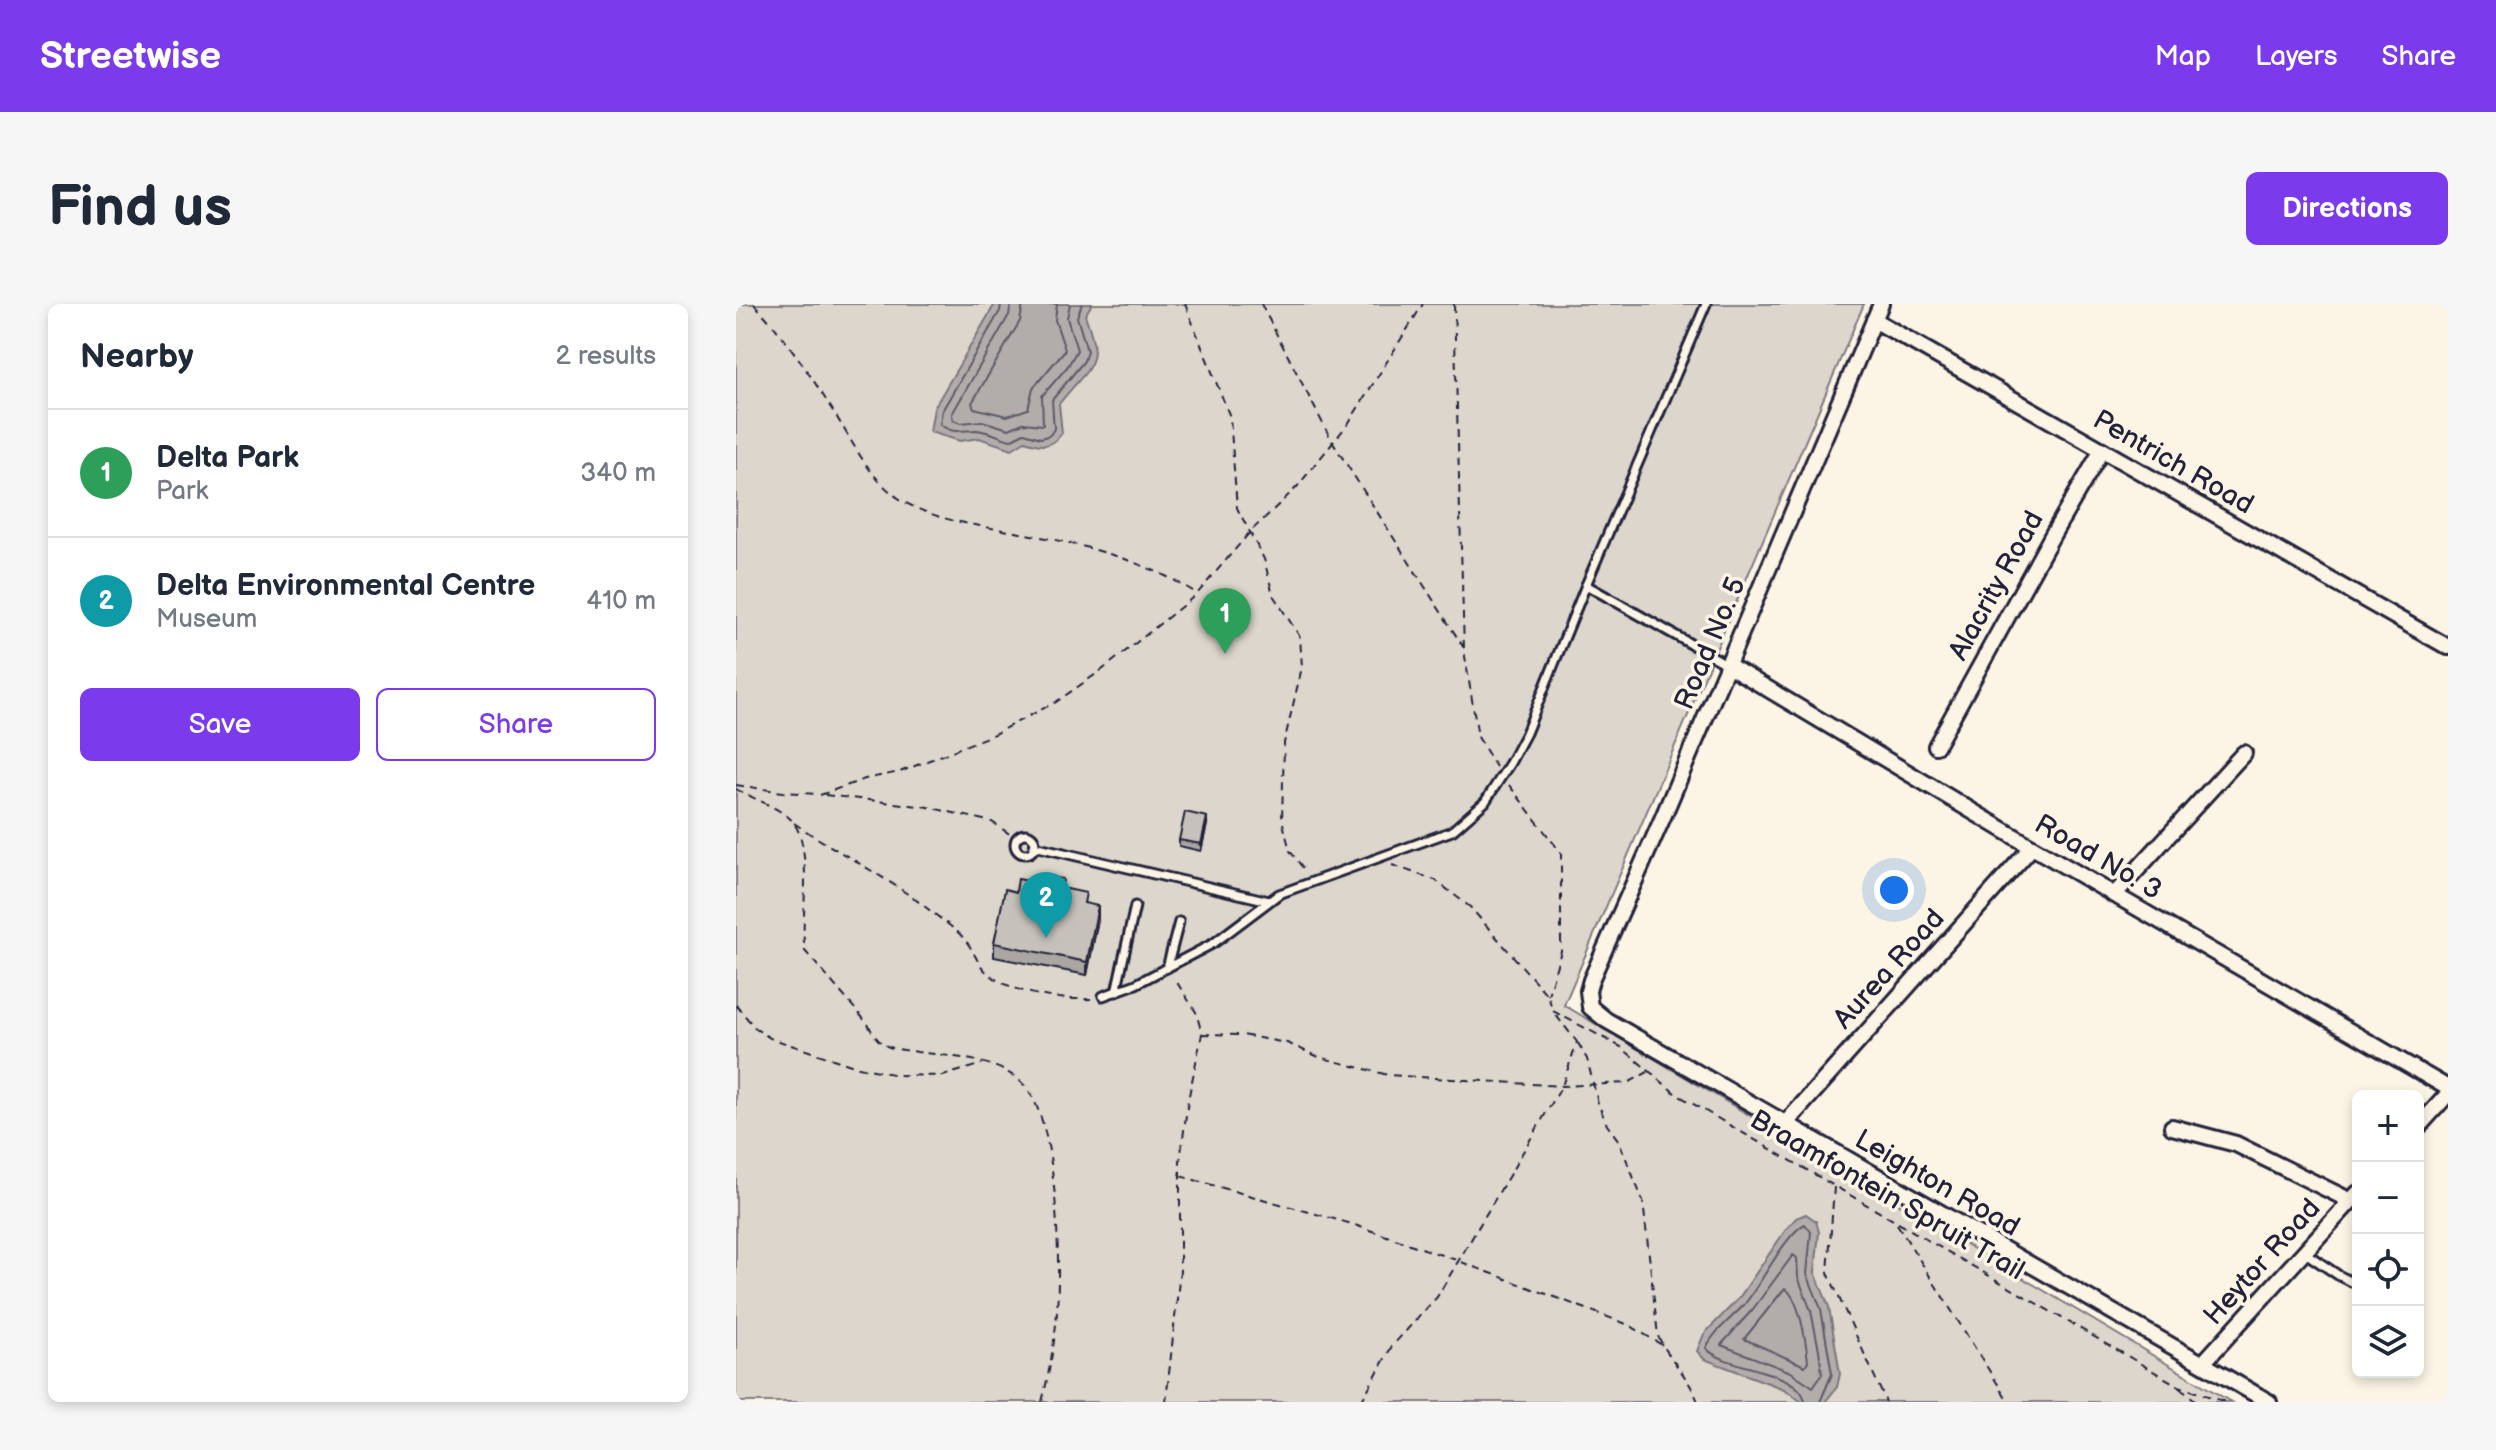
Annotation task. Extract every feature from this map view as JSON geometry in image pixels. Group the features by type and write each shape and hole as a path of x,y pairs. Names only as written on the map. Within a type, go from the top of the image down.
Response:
{"street":[{"name":"Road No. 5","path":"1588,1001 1591,980 1881,304"},
{"name":"Pentrich Road","path":"1874,320 2448,647"},
{"name":"Alacrity Road","path":"1936,746 2102,450"},
{"name":"Road No. 3","path":"1728,665 2032,847 2448,1088"},
{"path":"2114,895 2244,753"},
{"name":"Aurea Road","path":"1785,1124 2032,847"},
{"name":"Leighton Road","path":"1588,1001 1598,1016 2269,1402"},
{"path":"2424,1120 2448,1094"},
{"path":"2172,1127 2245,1147 2352,1196"},
{"name":"Heytor Road","path":"2203,1363 2352,1199"}],"lane":[{"path":"1103,996 1167,968 1226,936 1279,894 1452,831 1476,813 1502,778 1526,733 1706,304"},
{"path":"1586,585 1728,665"},
{"path":"1029,835 1034,846 1031,851 1023,854 1016,848 1017,839 1029,835"},
{"path":"1034,846 1269,901"},
{"path":"1116,992 1135,906"},
{"path":"1167,968 1179,922"},
{"path":"2304,1252 2352,1282"}],"path":[{"path":"754,304 804,366 874,476 901,500 953,520 1046,537 1139,563 1167,575 1197,594"},
{"path":"1185,304 1230,417 1237,508 1264,559 1273,595 1300,637 1302,667 1284,743 1282,819 1290,851 1314,883"},
{"path":"1261,304 1333,443 1464,650"},
{"path":"820,795 865,779 900,772 994,734 1056,702 1102,670 1197,594 1250,532 1297,487 1348,424 1423,304"},
{"path":"1454,304 1464,650 1478,737 1502,778 1561,853 1561,951 1548,996"},
{"path":"736,787 857,797 928,807 992,822 1017,839"},
{"path":"736,787 867,866 928,909 966,941 978,965 1000,981 1025,992 1056,999 1090,1000 1103,996"},
{"path":"793,822 802,849 805,876 805,951 868,1024 875,1038 890,1048 983,1063 1021,1082 1038,1106 1048,1137 1053,1173 1057,1312 1042,1402"},
{"path":"1376,859 1435,880 1470,907 1548,996 1553,1011 1577,1042 1587,1059 1591,1084 1643,1201 1658,1336 1690,1381 1698,1402"},
{"path":"1166,1402 1180,1271 1180,1176 1188,1100 1202,1034 1196,1012 1167,968"},
{"path":"736,1005 756,1029 770,1038 854,1066 897,1075 943,1076 983,1063"},
{"name":"Braamfontein Spruit Trail","path":"1553,1011 1621,1047 1676,1094 1834,1186 2179,1386 2226,1402"},
{"path":"1202,1034 1242,1035 1287,1043 1319,1057 1388,1075 1562,1086 1628,1083 1650,1071"},
{"path":"1361,1402 1392,1346 1437,1297 1456,1260 1562,1086 1577,1042"},
{"path":"1180,1176 1352,1224 1456,1260 1629,1325 1662,1345"},
{"path":"1834,1186 1828,1273 1886,1402"},
{"path":"1895,1221 2009,1402"},
{"path":"2179,1386 2197,1402"}],"shaded area":[{"path":"736,304 1864,304 1564,1005 2231,1402 736,1402"}],"water":[{"path":"995,304 1092,304 1085,315 1094,345 1091,364 1059,404 1062,433 1050,444 1025,441 1012,449 979,438 960,441 930,432 934,408"},
{"path":"1806,1214 1816,1221 1819,1232 1815,1272 1829,1307 1840,1374 1837,1387 1825,1402 1802,1402 1784,1389 1704,1359 1697,1351 1704,1334 1739,1298 1787,1228 1796,1218"}],"building":[{"path":"1185,812 1207,817 1201,844 1179,840"},
{"path":"1045,876 1063,879 1062,888 1086,893 1084,903 1098,906 1087,962 994,943 1005,889 1016,892 1018,879 1044,884"}],"place":[{"name":"Delta Park","path":"1225,654"},
{"name":"Delta Environmental Centre","path":"1046,938"}]}
